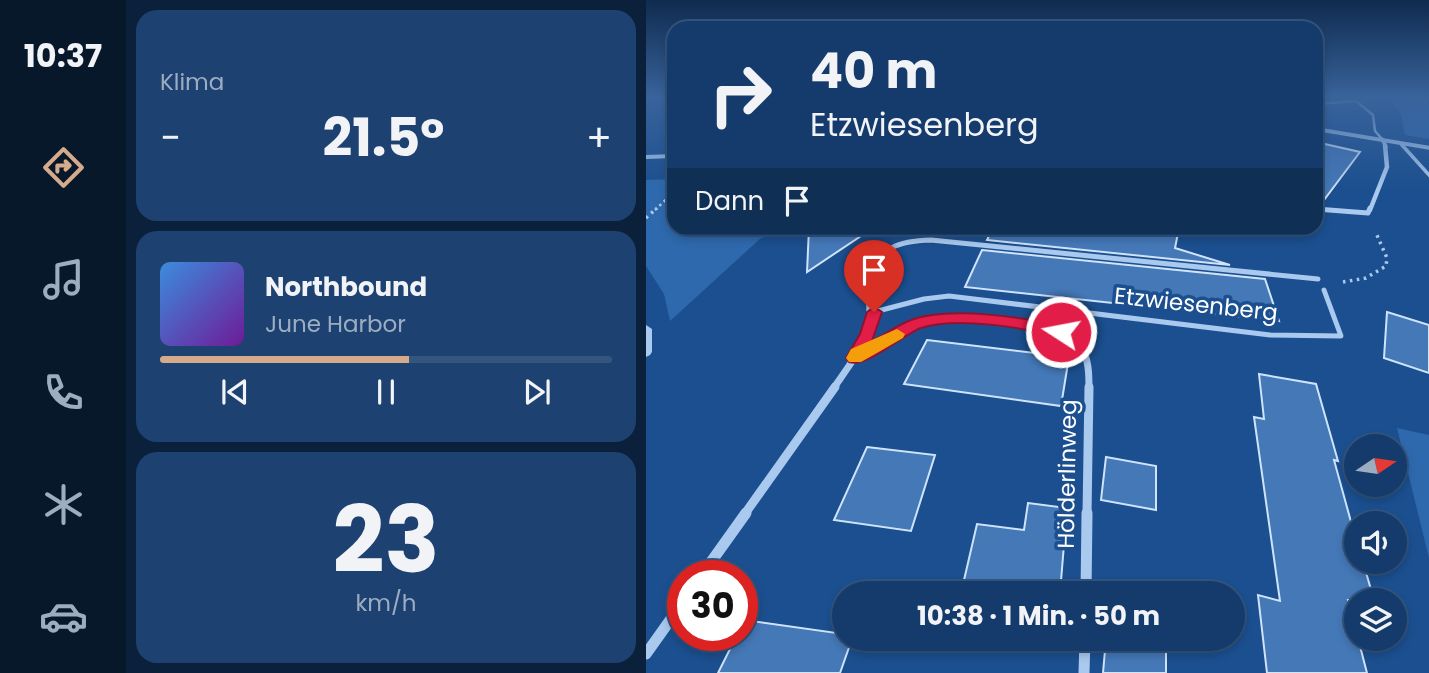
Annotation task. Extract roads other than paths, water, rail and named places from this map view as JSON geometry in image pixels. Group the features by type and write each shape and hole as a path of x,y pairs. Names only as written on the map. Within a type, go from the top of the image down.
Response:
{"street":[{"path":"1323,129 1429,148"},
{"path":"1323,210 1368,213 1388,165 1388,148 1382,139"},
{"path":"646,157 667,156"},
{"name":"Etzwiesenberg","path":"874,312 865,277 875,259 888,247 905,240 931,240 1318,279"},
{"path":"712,560 855,358 868,334 874,312"},
{"name":"Hölderlinweg","path":"855,358 916,324 942,319 966,318 1042,327 1061,332 1081,345 1089,369 1086,581"},
{"path":"646,329 646,352"},
{"path":"646,654 667,624"},
{"path":"1084,673 1085,651"}],"lane":[{"path":"1375,127 1382,139"},
{"path":"1401,143 1429,176"},
{"name":"Etzwiesenberg","path":"874,312 924,299 949,296 1270,335 1341,336 1324,290"}]}
